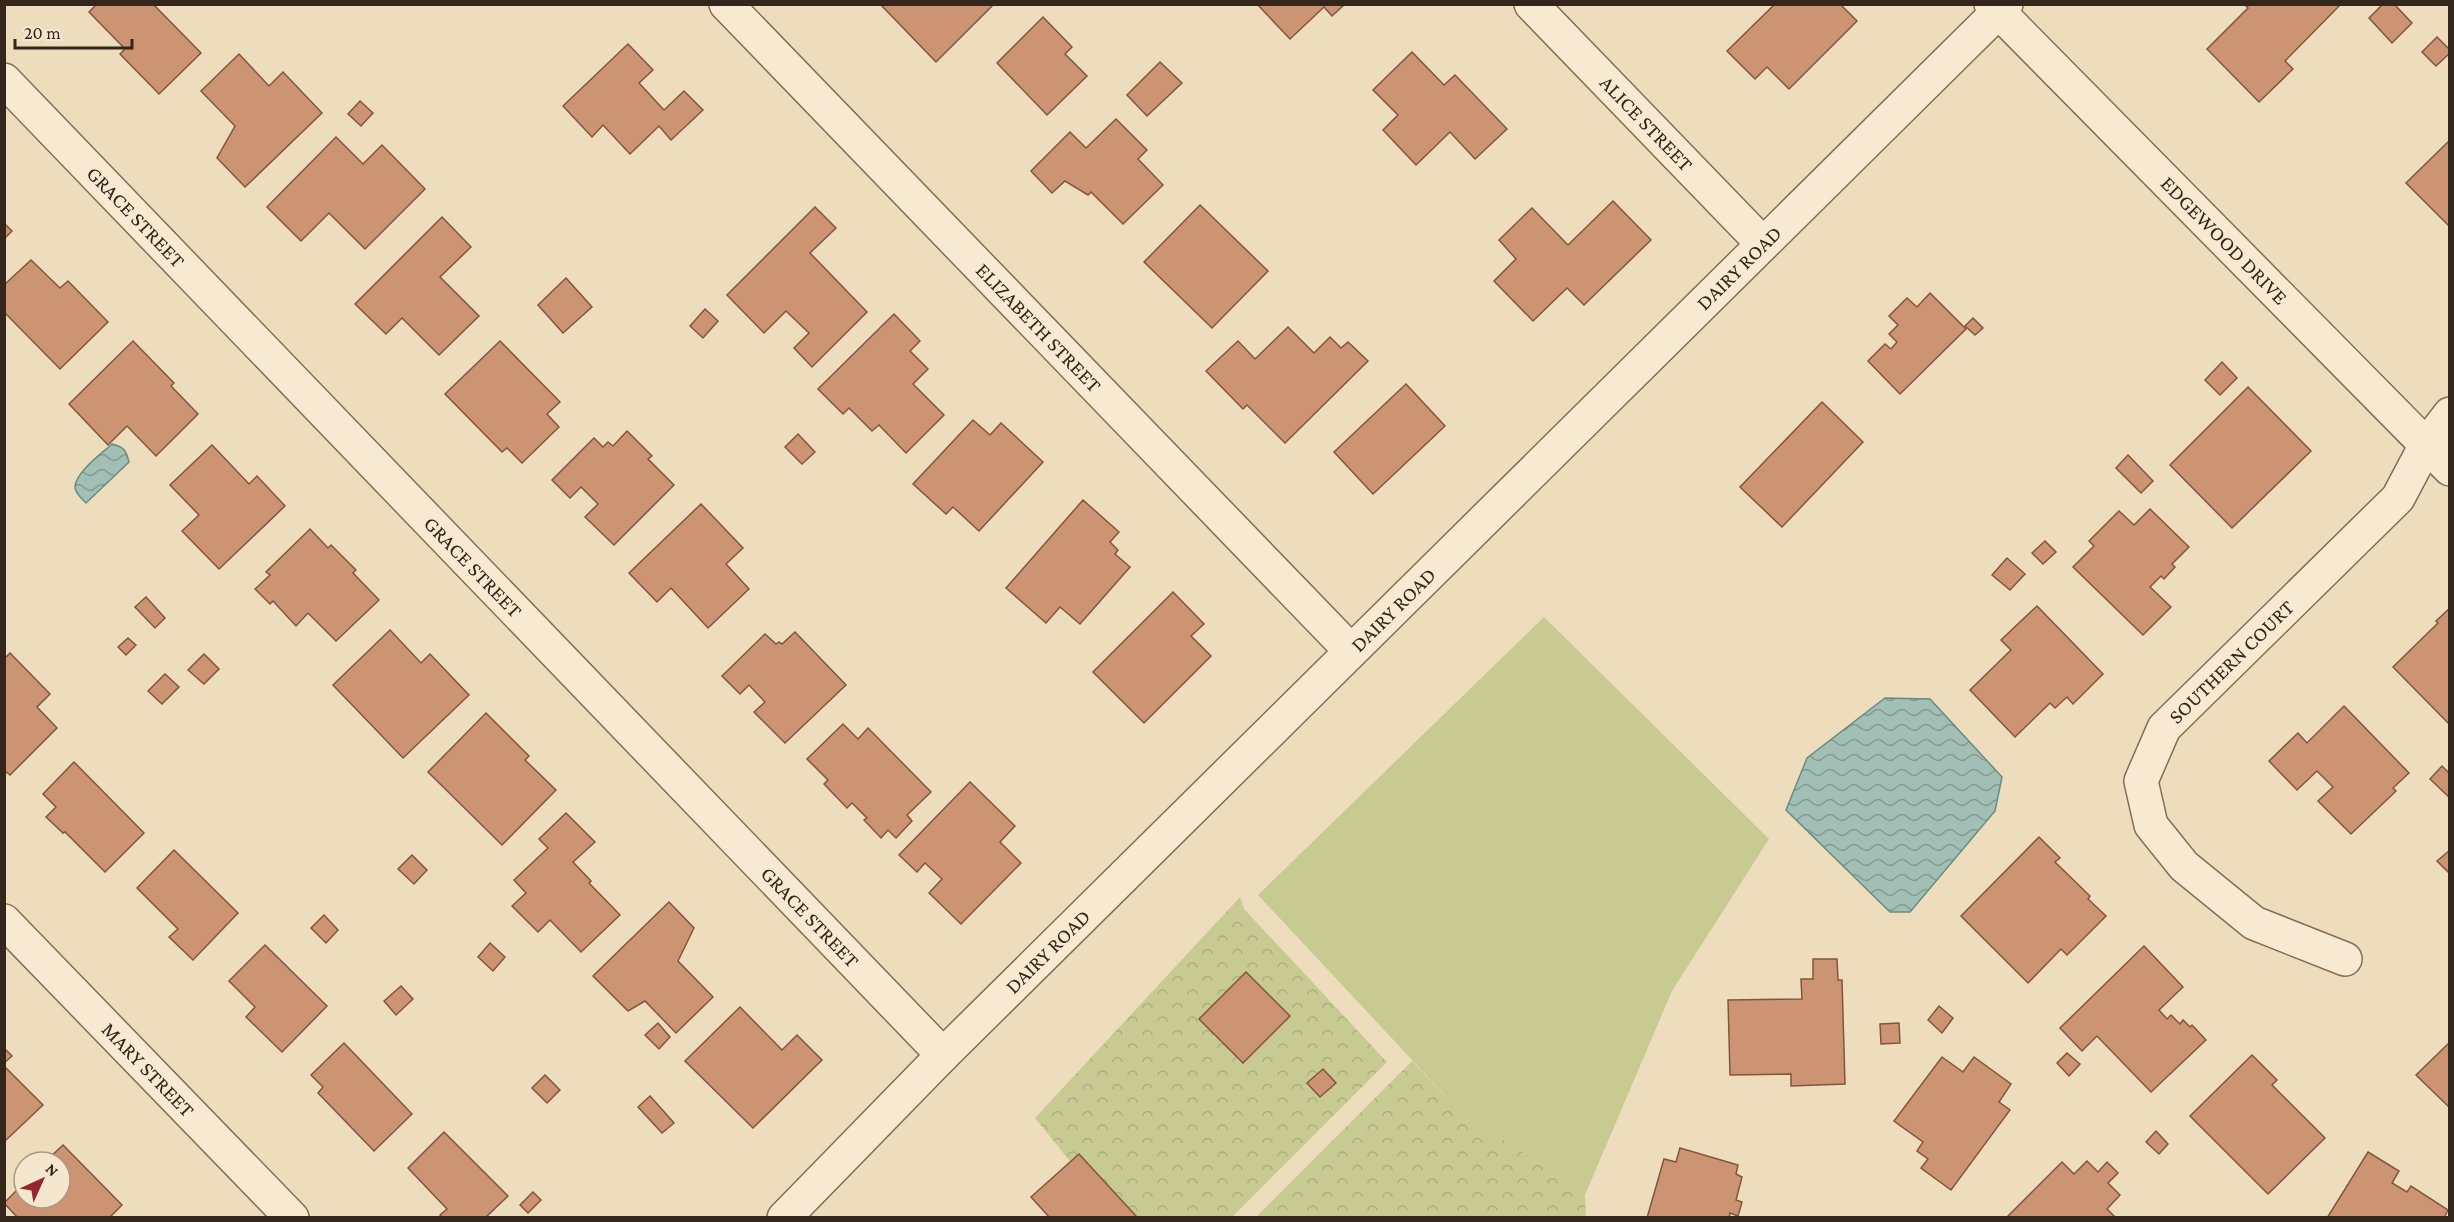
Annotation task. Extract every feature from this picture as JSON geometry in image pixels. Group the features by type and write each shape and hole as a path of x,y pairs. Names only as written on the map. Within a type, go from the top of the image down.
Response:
{"street":[{"name":"ELIZABETH STREET","path":"726,4 1351,651"},
{"name":"ALICE STREET","path":"1531,4 1763,244"},
{"name":"DAIRY ROAD","path":"784,1218 943,1055 1763,244 1999,7"},
{"name":"EDGEWOOD DRIVE","path":"1999,7 2450,469"},
{"name":"GRACE STREET","path":"4,80 943,1055"},
{"name":"SOUTHERN COURT","path":"2345,959 2254,923 2184,866 2151,825 2141,781 2164,728 2398,498 2426,445 2450,414"},
{"name":"MARY STREET","path":"4,921 292,1218"}],"green space":[{"path":"1544,617 1769,839 1672,991 1585,1195 1456,1107 1258,895"},
{"path":"1240,897 1244,909 1387,1062 1232,1217 1115,1217 1035,1118"},
{"path":"1412,1061 1456,1107 1585,1195 1586,1217 1256,1217"}],"water":[{"path":"112,444 124,450 129,462 86,503 76,491 76,482 89,464"},
{"path":"1885,698 1930,699 2002,777 1995,811 1910,912 1890,912 1786,810 1807,758"}],"building":[{"path":"97,4 153,4 201,53 159,94 120,54 125,49 89,12"},
{"path":"880,4 994,4 936,62"},
{"path":"1257,4 1345,4 1332,16 1324,7 1290,39"},
{"path":"1775,4 1840,4 1857,21 1789,89 1767,67 1755,79 1727,51"},
{"path":"2244,4 2341,4 2285,61 2293,69 2259,102 2207,49 2248,8"},
{"path":"2383,4 2394,4 2412,23 2392,43 2369,18"},
{"path":"1043,17 1072,47 1065,54 1087,76 1047,115 997,63"},
{"path":"2437,37 2450,50 2450,53 2436,66 2422,52"},
{"path":"628,44 653,70 639,83 664,110 684,91 703,110 671,140 659,126 630,154 603,125 592,137 563,106"},
{"path":"1412,52 1444,85 1455,75 1507,129 1475,159 1450,132 1416,165 1383,130 1398,115 1373,90"},
{"path":"239,54 269,86 283,72 322,113 245,187 217,158 235,126 201,91"},
{"path":"1160,62 1182,83 1147,116 1127,95"},
{"path":"360,101 373,113 361,126 348,114"},
{"path":"1116,119 1147,150 1138,159 1163,185 1123,224 1091,192 1088,195 1065,181 1052,193 1031,171 1070,132 1086,148"},
{"path":"336,137 363,164 382,145 425,189 365,249 329,213 301,241 267,207"},
{"path":"2450,140 2450,227 2406,183"},
{"path":"1613,201 1651,240 1584,305 1567,288 1533,321 1494,281 1516,259 1499,240 1532,208 1568,245"},
{"path":"1200,205 1268,271 1212,328 1144,262"},
{"path":"815,207 836,228 810,253 867,312 812,367 794,348 809,333 786,311 764,333 727,295"},
{"path":"442,217 471,247 440,277 479,316 439,355 402,318 386,334 355,304"},
{"path":"4,223 12,231 4,239"},
{"path":"31,260 60,288 68,281 108,322 60,369 4,312 4,285"},
{"path":"566,278 592,307 563,333 538,305"},
{"path":"1930,293 1966,329 1900,394 1868,361 1885,344 1891,349 1897,342 1889,334 1898,325 1889,316 1907,298 1917,307"},
{"path":"705,309 718,321 703,338 690,326"},
{"path":"894,314 920,341 910,351 928,369 913,384 944,415 906,453 879,425 872,431 849,408 843,414 818,389"},
{"path":"1973,318 1983,328 1975,335 1965,326"},
{"path":"1288,327 1314,353 1330,337 1341,348 1348,342 1368,361 1285,443 1247,405 1243,409 1206,371 1238,341 1255,359"},
{"path":"133,341 174,383 171,386 198,414 156,456 127,426 108,445 69,404"},
{"path":"500,341 560,402 547,414 559,427 522,463 507,448 502,452 445,394"},
{"path":"2222,362 2237,378 2220,395 2205,380"},
{"path":"1406,384 1445,426 1373,494 1334,452"},
{"path":"2248,387 2311,451 2232,528 2170,465"},
{"path":"1822,402 1863,442 1782,527 1740,487"},
{"path":"973,420 990,435 1001,423 1043,462 979,531 953,507 946,514 913,484"},
{"path":"627,431 652,456 648,459 674,485 614,545 585,517 598,504 581,487 570,498 552,480 594,438 603,447 608,442 613,446"},
{"path":"798,434 815,452 802,464 785,447"},
{"path":"212,445 249,484 257,476 285,506 219,569 182,531 199,515 170,485"},
{"path":"2128,455 2153,481 2141,493 2116,468"},
{"path":"1083,500 1119,532 1110,542 1118,550 1115,554 1130,567 1080,624 1060,607 1046,623 1006,588"},
{"path":"701,504 743,548 726,564 749,589 708,628 671,588 657,602 629,573"},
{"path":"2150,509 2189,547 2172,564 2175,567 2164,579 2161,576 2150,587 2171,607 2143,635 2073,567 2094,546 2089,541 2119,511 2134,525"},
{"path":"310,529 328,548 331,545 356,570 353,573 379,600 336,641 308,613 296,626 273,601 270,604 255,589 270,575 266,572"},
{"path":"2045,541 2056,552 2043,564 2032,553"},
{"path":"2007,558 2025,574 2010,590 1992,575"},
{"path":"1173,592 1204,624 1191,636 1211,656 1144,723 1093,672"},
{"path":"146,597 165,618 155,628 135,607"},
{"path":"2037,606 2103,674 2073,704 2067,697 2055,708 2050,703 2015,737 1970,690 2011,650 2001,640"},
{"path":"2450,608 2450,725 2393,667"},
{"path":"390,630 421,663 430,654 469,695 403,758 333,685"},
{"path":"795,632 846,685 785,743 754,712 765,702 749,685 740,694 722,676 765,634 776,644 779,642 782,644"},
{"path":"128,638 136,645 126,655 118,647"},
{"path":"10,653 50,694 37,707 57,728 10,775 4,770 4,659"},
{"path":"204,654 219,669 204,684 188,670"},
{"path":"165,674 179,687 162,704 148,691"},
{"path":"2344,706 2409,773 2393,788 2396,791 2351,834 2318,801 2333,787 2317,771 2297,790 2269,761 2298,733 2307,743"},
{"path":"486,713 529,756 525,760 556,790 502,845 428,772"},
{"path":"843,724 858,739 868,728 931,792 907,815 912,821 896,838 888,830 881,838 864,820 867,818 852,803 847,808 824,784 828,780 807,759"},
{"path":"74,762 144,833 105,872 65,832 63,833 46,817 56,807 43,794"},
{"path":"2442,766 2450,774 2450,798 2430,779"},
{"path":"970,782 1015,826 1000,842 1021,863 961,924 929,893 942,879 925,863 917,872 899,855"},
{"path":"566,813 595,842 573,862 591,881 589,883 620,915 581,952 550,920 538,932 512,906 526,893 514,880 548,848 539,839"},
{"path":"2039,837 2060,858 2055,862 2090,896 2088,899 2106,916 2067,955 2061,949 2028,983 1961,916"},
{"path":"174,850 238,913 193,960 169,937 178,929 137,888"},
{"path":"2450,850 2450,874 2437,861"},
{"path":"412,855 427,870 414,884 398,869"},
{"path":"669,902 694,928 678,961 713,997 676,1033 645,1001 628,1011 593,976"},
{"path":"324,915 338,930 326,943 311,928"},
{"path":"490,943 505,957 493,971 478,957"},
{"path":"265,945 327,1006 282,1052 246,1017 255,1007 229,981"},
{"path":"2144,946 2183,987 2159,1010 2167,1019 2171,1015 2180,1024 2183,1020 2190,1027 2192,1025 2206,1040 2151,1092 2097,1036 2082,1051 2060,1028"},
{"path":"1813,959 1837,959 1838,980 1842,980 1845,1084 1791,1086 1791,1074 1730,1075 1728,1000 1802,999 1801,979 1813,979"},
{"path":"1246,972 1290,1016 1243,1063 1199,1019"},
{"path":"401,986 413,999 396,1015 384,1001"},
{"path":"1939,1006 1953,1018 1942,1033 1928,1020"},
{"path":"740,1007 782,1050 797,1035 822,1060 753,1128 685,1061"},
{"path":"658,1023 670,1037 659,1049 645,1035"},
{"path":"1899,1023 1900,1043 1881,1044 1880,1024"},
{"path":"2450,1042 2450,1108 2416,1075"},
{"path":"344,1043 412,1114 374,1151 318,1093 323,1087 311,1075"},
{"path":"4,1048 12,1056 4,1063"},
{"path":"2067,1053 2080,1064 2069,1076 2057,1063"},
{"path":"2252,1055 2277,1080 2272,1085 2325,1138 2268,1194 2190,1116"},
{"path":"1942,1057 1963,1072 1974,1057 2011,1084 1999,1102 2010,1110 1951,1190 1921,1168 1928,1159 1917,1151 1923,1142 1894,1121"},
{"path":"4,1066 43,1105 5,1141 4,1140"},
{"path":"1323,1069 1336,1083 1320,1097 1307,1083"},
{"path":"545,1075 560,1090 547,1103 532,1088"},
{"path":"650,1096 674,1123 662,1133 638,1107"},
{"path":"2156,1131 2168,1144 2159,1154 2146,1142"},
{"path":"444,1132 508,1196 485,1218 443,1218 440,1215 447,1209 408,1168"},
{"path":"63,1145 68,1150 58,1150"},
{"path":"1680,1148 1738,1165 1736,1174 1742,1177 1736,1200 1742,1202 1738,1216 1730,1213 1729,1218 1647,1218 1664,1159 1676,1162"},
{"path":"2368,1152 2399,1171 2392,1183 2407,1192 2411,1186 2448,1210 2444,1218 2327,1218"},
{"path":"72,1154 122,1205 109,1218 18,1218 4,1203 12,1195 12,1210 72,1210"},
{"path":"1079,1154 1136,1216 1134,1218 1050,1218 1031,1197"},
{"path":"2087,1161 2098,1172 2107,1162 2118,1173 2108,1183 2120,1195 2107,1209 2116,1218 2006,1218 2062,1162 2074,1174"},
{"path":"533,1192 541,1200 528,1213 520,1205"}]}
